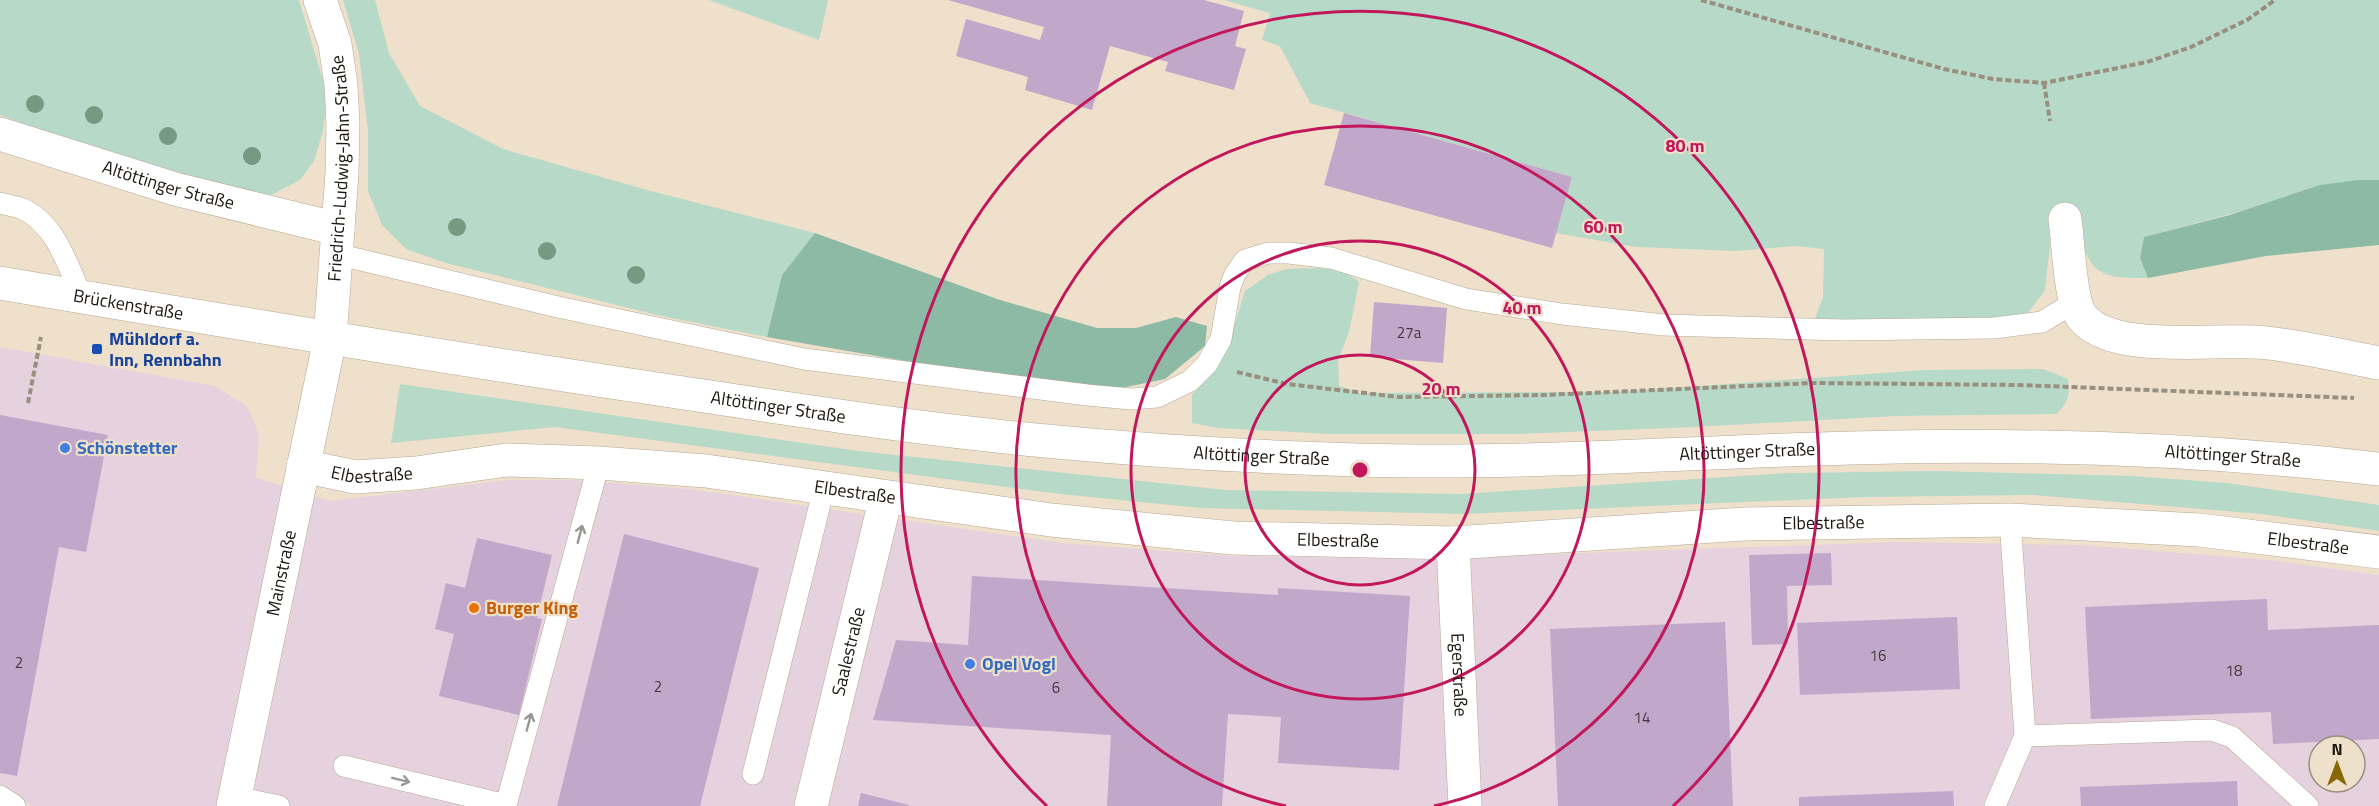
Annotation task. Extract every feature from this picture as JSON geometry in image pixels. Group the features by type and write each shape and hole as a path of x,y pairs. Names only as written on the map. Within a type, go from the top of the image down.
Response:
{"street":[{"name":"Friedrich-Ludwig-Jahn-Straße","path":"320,0 335,44 341,85 343,157 330,339"},
{"name":"Altöttinger Straße","path":"0,134 337,242"},
{"path":"2065,219 2075,302 2081,316 2097,331 2115,338 2163,342 2266,342 2379,363"},
{"name":"Brückenstraße","path":"0,283 330,339"},
{"name":"Altöttinger Straße","path":"330,339 915,426 1043,441 1169,451 1372,460 1555,459 1854,448 2088,448 2198,452 2379,468"},
{"name":"Mainstraße","path":"234,802 330,339"},
{"name":"Elbestraße","path":"303,466 355,477 416,473 506,460 599,463 706,471 1051,520 1233,538 1453,543 1744,524 2010,520 2199,530 2379,552"},
{"name":"Saalestraße","path":"811,806 886,497"},
{"name":"Egerstraße","path":"1453,543 1465,806"}],"lane":[{"path":"0,202 24,210 40,221 54,237 82,297"},
{"path":"337,242 558,307 804,359 1131,399 1157,397 1190,381 1207,364 1221,339 1230,287 1235,273 1245,260 1268,253 1331,258 1466,299 1562,314 1664,325 1843,330 1994,328 2042,322 2075,302"},
{"path":"344,766 506,805 599,463"},
{"path":"753,774 824,488"},
{"path":"1995,806 2025,736 2010,520"},
{"path":"2025,736 2212,730 2232,736 2308,806"},
{"path":"0,796 15,806"},
{"path":"234,802 279,806"}],"path":[{"path":"1701,0 1944,69 1993,79 2044,83 2147,62 2191,47 2247,20 2275,0"},
{"path":"2044,83 2050,121"},
{"path":"28,403 41,337"},
{"path":"1207,364 1287,384 1399,397 1544,395 1814,382 2019,385 2356,398"}],"shaded area":[{"path":"0,347 215,386 246,406 253,419 259,436 256,478 330,501 508,480 574,480 689,489 1062,543 1233,556 1413,559 1895,542 2081,545 2269,560 2379,575 2379,806 32,806 0,786"}],"green space":[{"path":"0,0 299,0 327,94 323,131 314,161 300,180 271,195 225,190 42,131 0,115"},
{"path":"343,0 375,0 389,53 420,106 503,149 647,190 815,233 782,275 767,337 657,315 446,263 406,249 382,225 368,191 368,131 359,54"},
{"path":"709,0 828,0 819,40"},
{"path":"1224,0 2379,0 2379,180 2358,180 2144,237 2140,258 2148,278 2130,278 2104,273 2090,261 2077,218 2049,219 2050,246 2045,290 2028,313 1991,318 1814,321 1823,297 1824,249 1796,246 1736,251 1636,247 1556,233 1572,177 1310,103 1280,46 1262,40 1270,13"},
{"path":"2379,180 2379,245 2266,256 2148,278 2140,258 2144,237 2230,215 2320,185"},
{"path":"815,233 1000,300 1097,328 1136,328 1176,317 1207,326 1205,346 1165,379 1121,388 969,372 767,337 782,275"},
{"path":"1286,269 1334,270 1343,272 1359,282 1349,332 1338,360 1339,386 1359,393 1615,392 1925,370 2043,369 2068,379 2069,390 2066,403 2056,414 1896,416 1517,434 1330,434 1218,428 1192,423 1192,395 1230,340 1245,291 1268,275"},
{"path":"400,384 858,451 1226,490 1460,494 1789,473 1935,471 2132,476 2227,483 2379,505 2379,531 2262,514 2033,495 1864,497 1464,514 1200,508 1060,494 555,427 391,443"}],"building":[{"path":"948,0 1204,0 1244,11 1235,46 1246,49 1234,90 1165,71 1168,62 1110,46 1092,110 1025,90 1028,77 956,56 966,19 1040,40 1044,27"},
{"path":"1344,113 1572,177 1552,248 1324,185"},
{"path":"1374,302 1447,308 1443,363 1370,357"},
{"path":"0,415 108,435 86,552 59,547 17,776 0,773"},
{"path":"624,534 759,568 700,806 557,806"},
{"path":"477,538 552,555 537,618 542,619 519,715 439,696 454,634 435,629 446,583 465,588"},
{"path":"1831,553 1832,585 1787,586 1788,644 1752,645 1749,555"},
{"path":"972,576 1278,595 1278,588 1410,596 1399,770 1278,763 1281,717 1228,714 1222,806 1107,806 1111,735 873,720 896,640 968,645"},
{"path":"2267,599 2268,630 2379,625 2379,739 2367,740 2367,734 2307,734 2307,742 2273,744 2271,712 2091,719 2085,607"},
{"path":"1957,617 1960,689 1800,695 1797,623"},
{"path":"1725,622 1733,806 1558,806 1550,629"},
{"path":"2237,781 2238,806 2081,806 2080,787"},
{"path":"1953,791 1954,806 1799,806 1799,797"},
{"path":"861,793 909,805 909,806 858,806"}],"place":[{"name":"Mühldorf a. Inn, Rennbahn","path":"97,349"},
{"name":"Schönstetter","path":"65,448"},
{"name":"Burger King","path":"474,608"},
{"name":"Opel Vogl","path":"970,664"}]}
